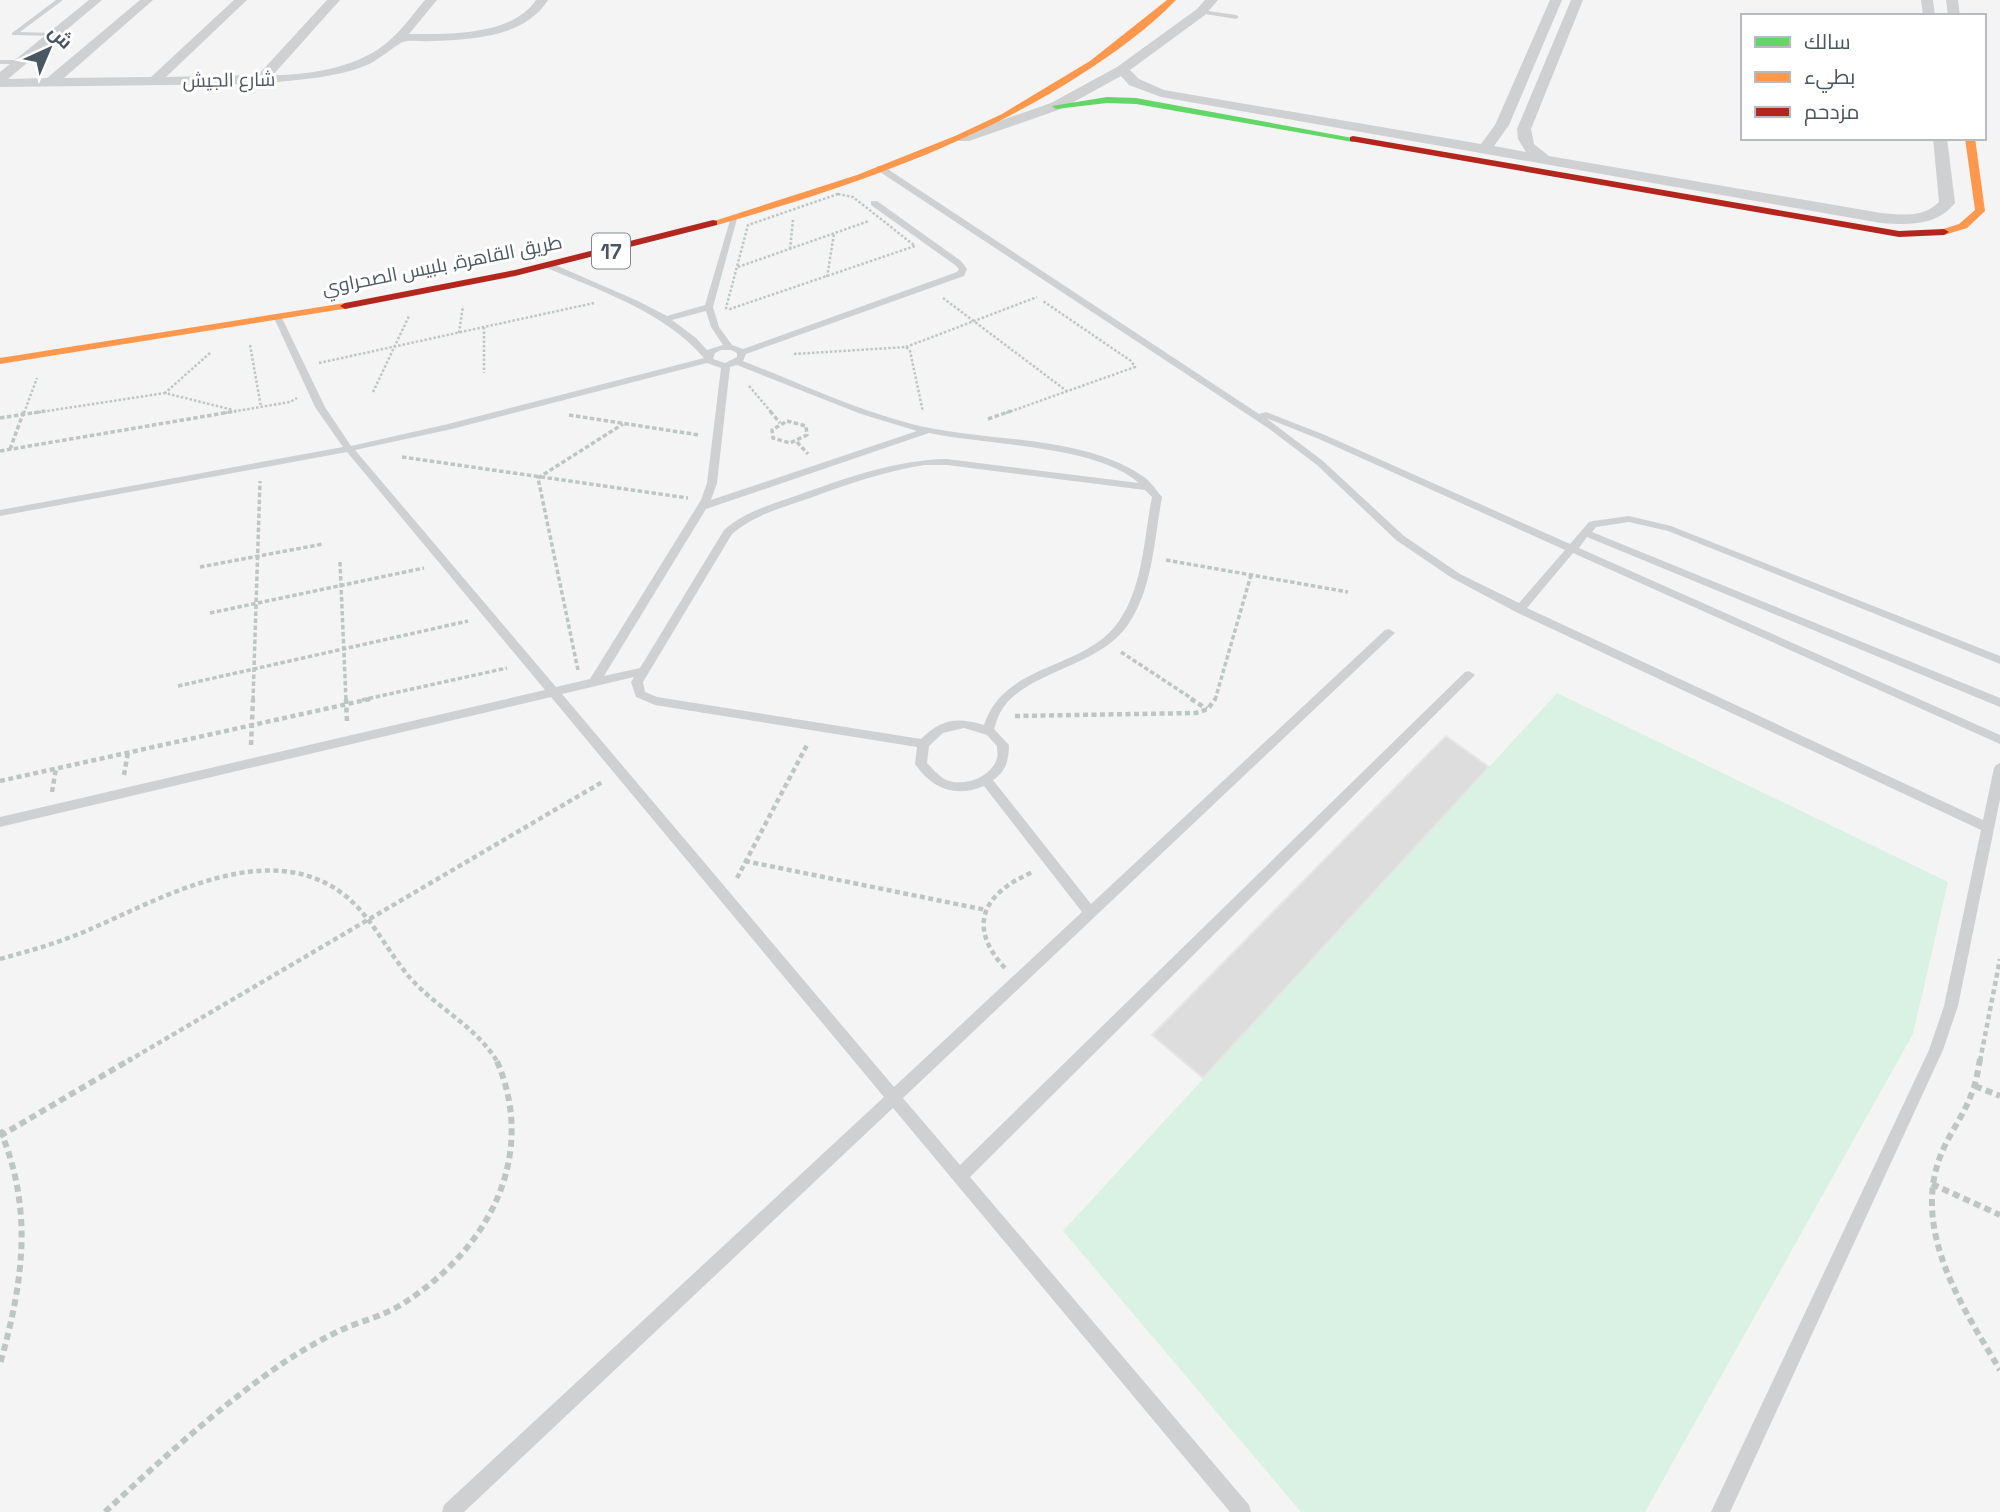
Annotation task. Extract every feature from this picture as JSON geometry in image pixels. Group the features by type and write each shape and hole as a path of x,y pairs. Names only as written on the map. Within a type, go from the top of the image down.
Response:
{"main road":[{"name":"طريق القاهرة, بلبيس الصحراوي","path":"0,362 420,294 550,266 735,217 880,168 992,120 1079,73 1128,39 1172,0"},
{"path":"1056,106 1121,100 1735,199 1899,234 1934,234 1957,229 1973,220 1980,211 1970,140"},
{"name":"طريق القاهرة, بلبيس الصحراوي","path":"351,288 507,259 696,210"}],"street":[{"path":"0,81 96,0"},
{"path":"50,83 147,0"},
{"path":"154,81 241,0"},
{"path":"261,80 334,0"},
{"name":"شارع الجيش","path":"0,81 50,83 288,79 345,68 377,54 399,38 431,0"},
{"path":"399,38 435,38 506,26 529,17 542,0"},
{"path":"920,152 1056,106 1122,70 1201,12 1212,0"},
{"path":"1488,143 1502,125 1556,0"},
{"path":"1545,160 1526,142 1524,129 1577,0"},
{"path":"1122,70 1142,86 1161,93 1488,143 1545,160 1735,199"},
{"path":"1121,100 1126,92 1142,86"},
{"path":"1779,207 1904,220 1926,217 1941,211 1947,203 1941,140"},
{"path":"1488,143 1526,142"}],"lane":[{"path":"53,36 15,34 60,0"},
{"path":"1201,12 1236,17"},
{"path":"0,62 21,62"},
{"path":"880,168 1246,409 1320,463 1400,538 1456,576 1520,609 1986,827"},
{"path":"550,266 667,319 690,336 708,358 718,365 957,276 963,268 885,216 874,203"},
{"path":"587,684 705,503 712,483 717,438 734,361 709,307 735,217"},
{"path":"667,319 709,307"},
{"path":"278,318 320,407 349,449 1242,1512"},
{"path":"0,513 261,466 449,427 708,358 719,348 729,347"},
{"path":"734,361 879,417 927,431 1100,459 1134,473 1151,488 1157,497 1131,611 1106,642 1081,658 1012,691 1001,700 991,716 988,730"},
{"path":"1246,409 1322,437 2000,740"},
{"path":"705,503 927,431"},
{"path":"923,744 655,701 640,694 637,688 639,677 729,532 741,521 760,511 897,467 924,462 947,462 1151,488"},
{"path":"1520,609 1593,524 1616,519 1657,524 2000,660"},
{"path":"1586,533 2000,704"},
{"path":"452,1512 1389,633"},
{"path":"0,821 643,671"},
{"path":"960,1177 1469,675"},
{"path":"964,724 988,730 1003,745 1005,755 996,774 986,781 961,787 936,780 921,764 923,744 929,736 951,725 964,724"},
{"path":"1720,1512 1936,1050 1951,1006 2000,768"},
{"path":"986,781 1090,913"}],"path":[{"path":"846,194 885,216 915,246 730,309 726,307 748,225 846,194"},
{"path":"790,249 794,209"},
{"path":"718,274 885,216"},
{"path":"827,277 834,234"},
{"path":"928,287 1069,392"},
{"path":"984,421 1130,371 1134,364 1027,290"},
{"path":"373,392 420,294"},
{"path":"794,354 906,347 1037,297"},
{"path":"301,367 621,298"},
{"path":"247,323 261,407"},
{"path":"484,327 484,373"},
{"path":"906,347 910,351 927,431"},
{"path":"164,393 213,350"},
{"path":"10,450 45,355"},
{"path":"734,361 780,423"},
{"path":"0,418 164,393 236,411"},
{"path":"0,451 290,402 297,398 296,393"},
{"path":"560,414 717,438"},
{"path":"780,423 802,423 806,426 807,435 797,442 777,440 771,434 780,423"},
{"path":"538,478 624,424"},
{"path":"389,455 705,503"},
{"path":"251,763 261,466"},
{"path":"538,478 587,684"},
{"path":"200,567 323,544"},
{"path":"1144,556 1348,592"},
{"path":"340,562 348,740"},
{"path":"211,613 445,564"},
{"path":"991,716 1195,713 1208,709 1214,703 1251,575"},
{"path":"178,686 489,616"},
{"path":"1106,642 1208,709"},
{"path":"0,781 528,663"},
{"path":"726,898 816,727"},
{"path":"0,1364 17,1290 22,1245 20,1205 14,1168 1,1134 620,772"},
{"path":"745,862 986,910"},
{"path":"1020,978 1010,973 991,951 983,928 986,910 997,891 1053,863"},
{"path":"0,959 60,941 181,887 207,879 260,872 310,878 346,895 368,919 388,951 413,981 479,1036 504,1074 510,1094 513,1139 503,1187 476,1236 435,1280 381,1316 348,1327 288,1361 198,1429 105,1512"},
{"path":"2000,959 1998,984 1975,1086 1969,1105 1938,1160 1932,1184 1934,1230 1957,1297 2000,1370"},
{"path":"1975,1086 2000,1096"},
{"path":"1932,1184 2000,1215"}],"green space":[{"path":"1557,693 1948,882 1913,1034 1645,1512 1301,1512 1063,1231 1203,1079 1152,1035 1446,736 1489,767"}],"building":[{"path":"1446,736 1489,767 1203,1078 1152,1035"}],"traffic: fast":[{"path":"1056,106 1107,100 1136,101 1353,139"}],"traffic: slow":[{"path":"713,223 861,177 958,138 1050,91 1114,48 1172,0"},
{"path":"1944,232 1963,226 1980,211 1970,140"},
{"path":"0,361 345,306"}],"traffic: jam":[{"path":"1353,139 1899,234 1944,232"},
{"path":"345,306 515,273 713,223"}]}
